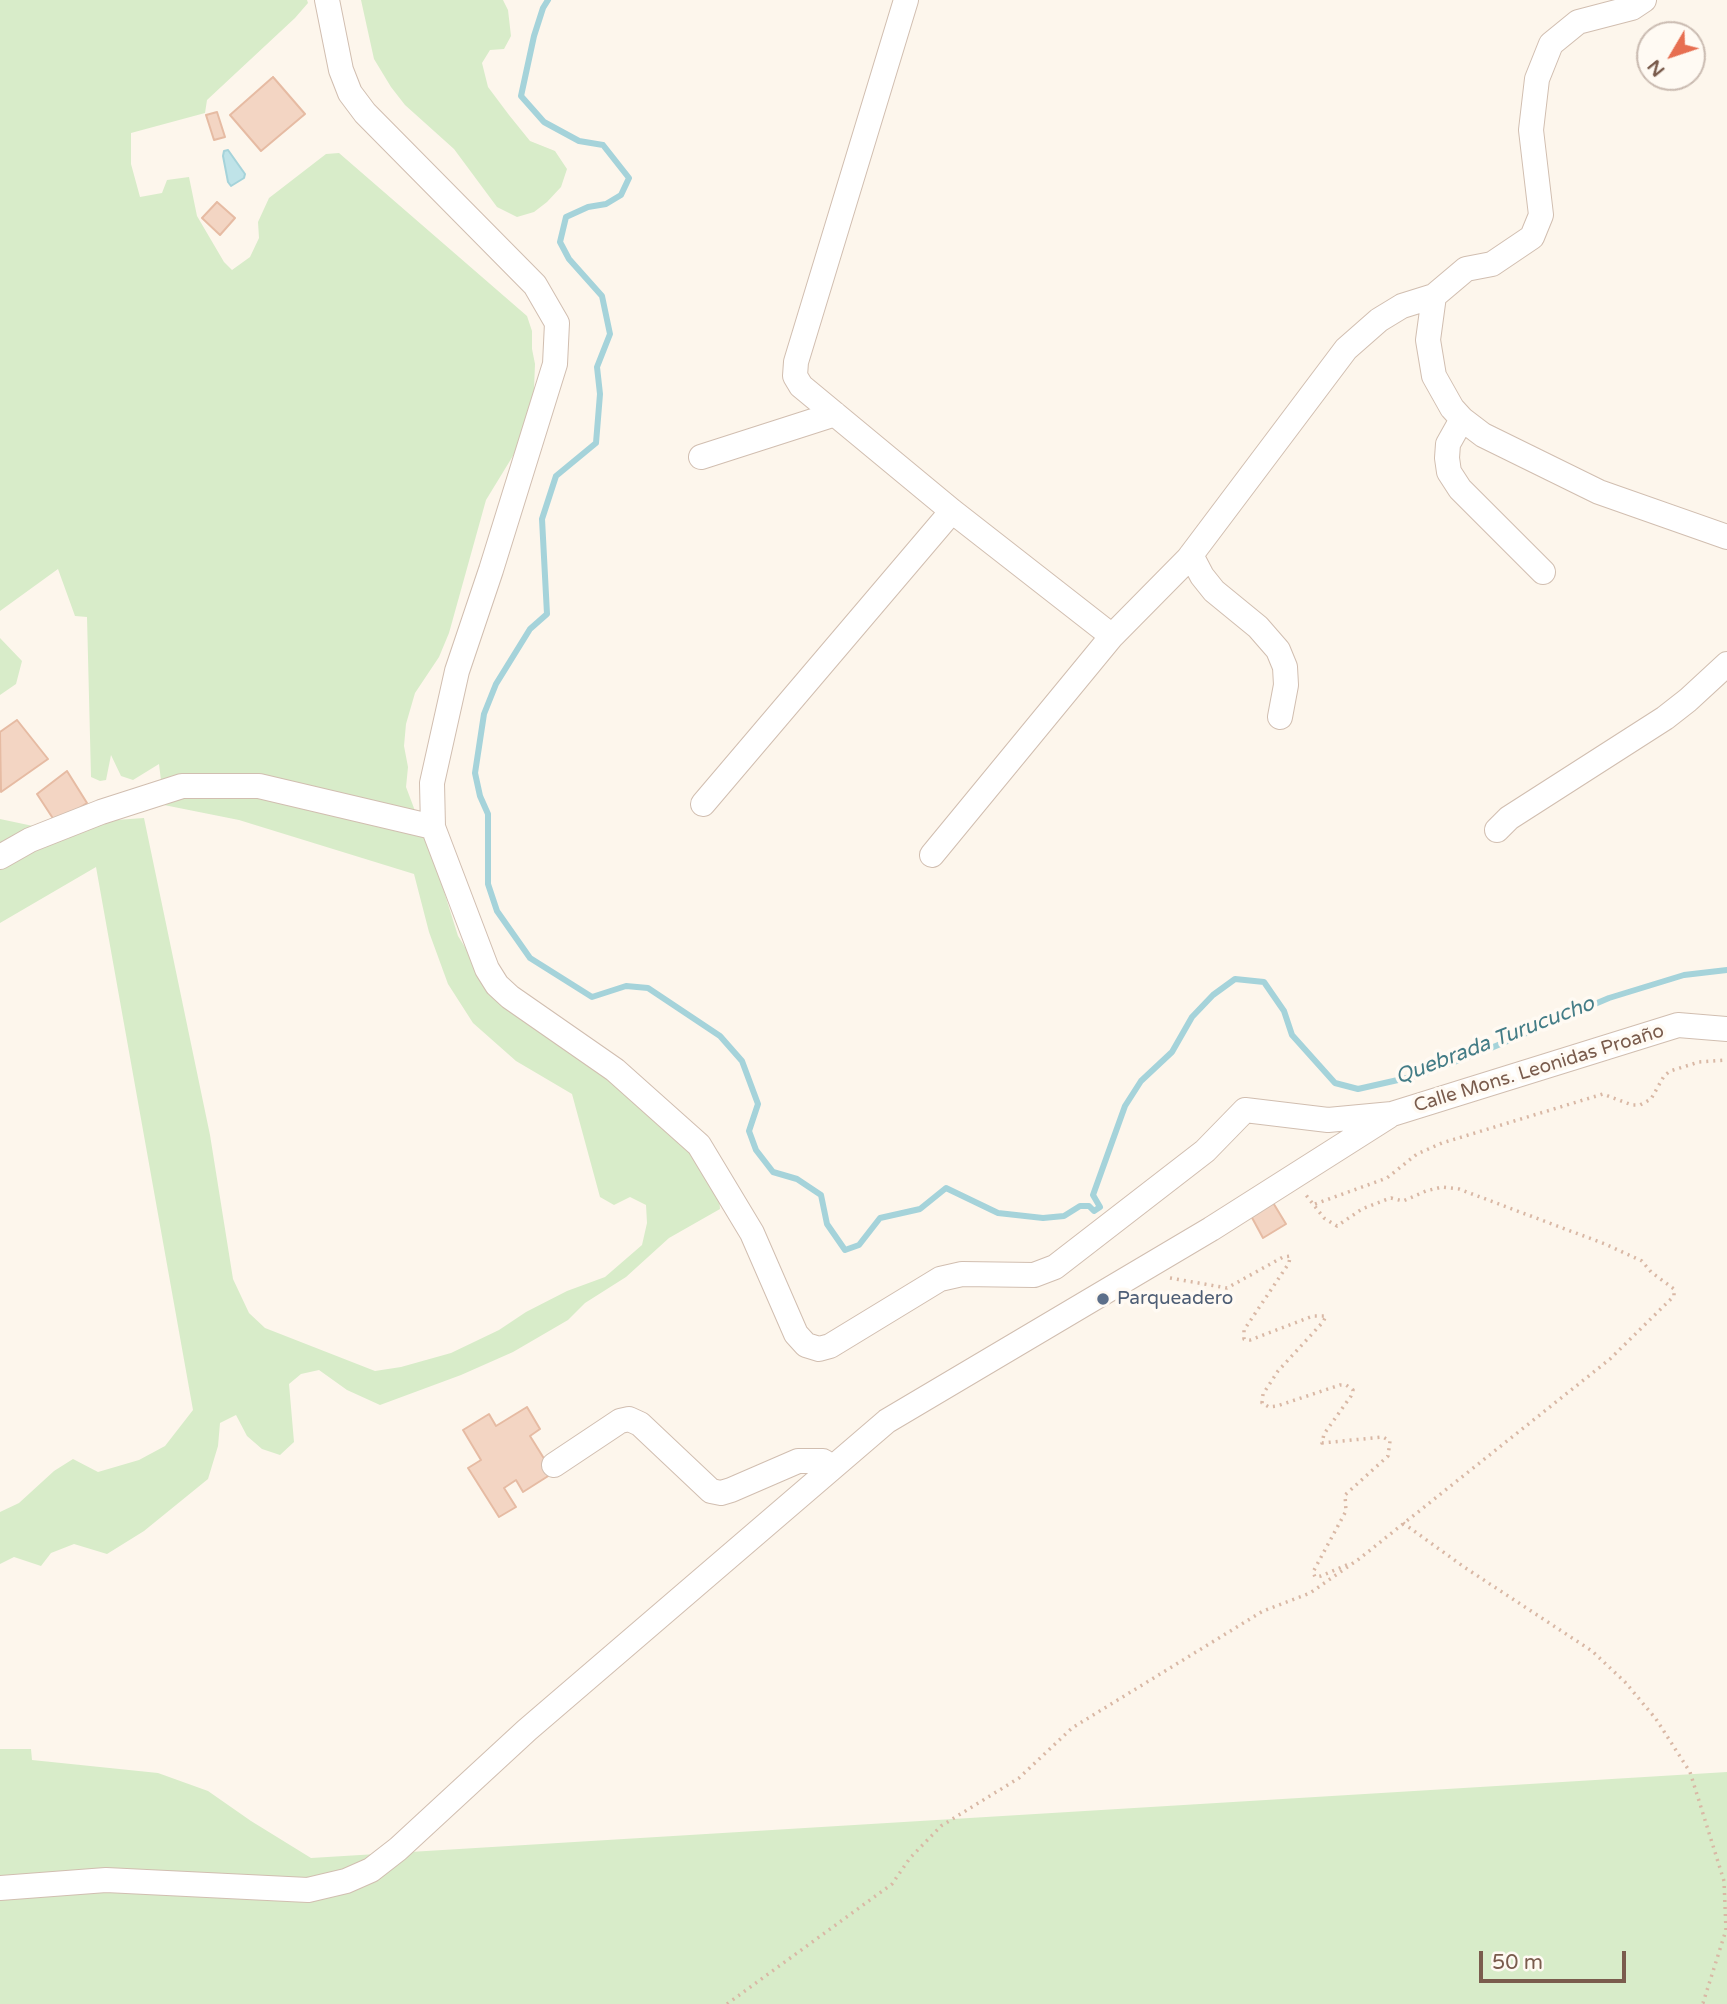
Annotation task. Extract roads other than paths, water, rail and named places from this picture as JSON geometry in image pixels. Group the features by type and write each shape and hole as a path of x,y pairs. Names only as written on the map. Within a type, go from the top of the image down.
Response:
{"street":[{"path":"327,0 341,70 350,93 365,113 535,285 557,323 555,365 457,671 432,783 433,827 487,969 497,985 510,997 615,1070 699,1144 752,1233 796,1334 806,1345 819,1349 830,1346 940,1279 962,1274 1034,1275 1055,1267 1205,1151 1245,1110 1328,1120 1392,1114"},
{"path":"906,0 796,362 795,376 801,386 952,511 1112,636"},
{"path":"932,855 1112,636 1191,555 1346,349 1402,306 1434,296 1466,269 1492,264 1532,237 1541,215 1531,130 1537,79 1551,44 1578,22 1632,8 1644,0"},
{"path":"1434,296 1428,340 1434,376 1452,408 1462,419 1483,435 1599,492 1727,537"},
{"path":"701,457 835,414"},
{"path":"1462,419 1448,444 1449,472 1460,489 1543,572"},
{"path":"703,804 952,511"},
{"path":"1191,555 1202,576 1214,590 1258,627 1278,650 1285,667 1286,685 1280,717"},
{"path":"1497,830 1509,818 1665,718 1689,700 1727,664"},
{"path":"0,857 30,840 65,826 182,786 259,786 433,827"},
{"name":"Calle Mons. Leonidas Proaño","path":"1392,1114 1678,1025 1727,1029"},
{"path":"0,1888 106,1880 308,1891 346,1881 371,1870 398,1849 527,1730 887,1421 1140,1272 1392,1114"},
{"path":"554,1465 620,1421 629,1419 640,1424 710,1491 721,1493 731,1490 798,1461 823,1461 832,1467"}],"water":[{"path":"228,150 245,174 244,178 231,186 223,156 224,151"}],"waterway":[{"name":"Quebrada Turucucho","path":"548,0 534,36 521,96 544,122 579,141 603,145 629,178 621,195 606,204 588,207 566,217 560,242 569,259 602,296 610,334 597,367 600,394 596,443 556,476 542,519 547,614 530,629 496,684 484,714 475,773 480,796 488,814 488,884 497,911 530,958 592,997 626,986 648,988 720,1036 742,1061 758,1104 749,1131 756,1150 773,1172 797,1179 821,1195 827,1224 845,1250 859,1245 880,1218 920,1209 946,1188 998,1213 1043,1218 1064,1216 1080,1206 1089,1206 1094,1211 1100,1207 1093,1195 1125,1106 1141,1081 1172,1052 1192,1017 1213,995 1235,979 1264,982 1284,1011 1292,1035 1335,1083 1358,1089 1420,1075 1609,998 1684,975 1727,970"}],"place":[{"name":"Parqueadero","path":"1103,1299"}]}
